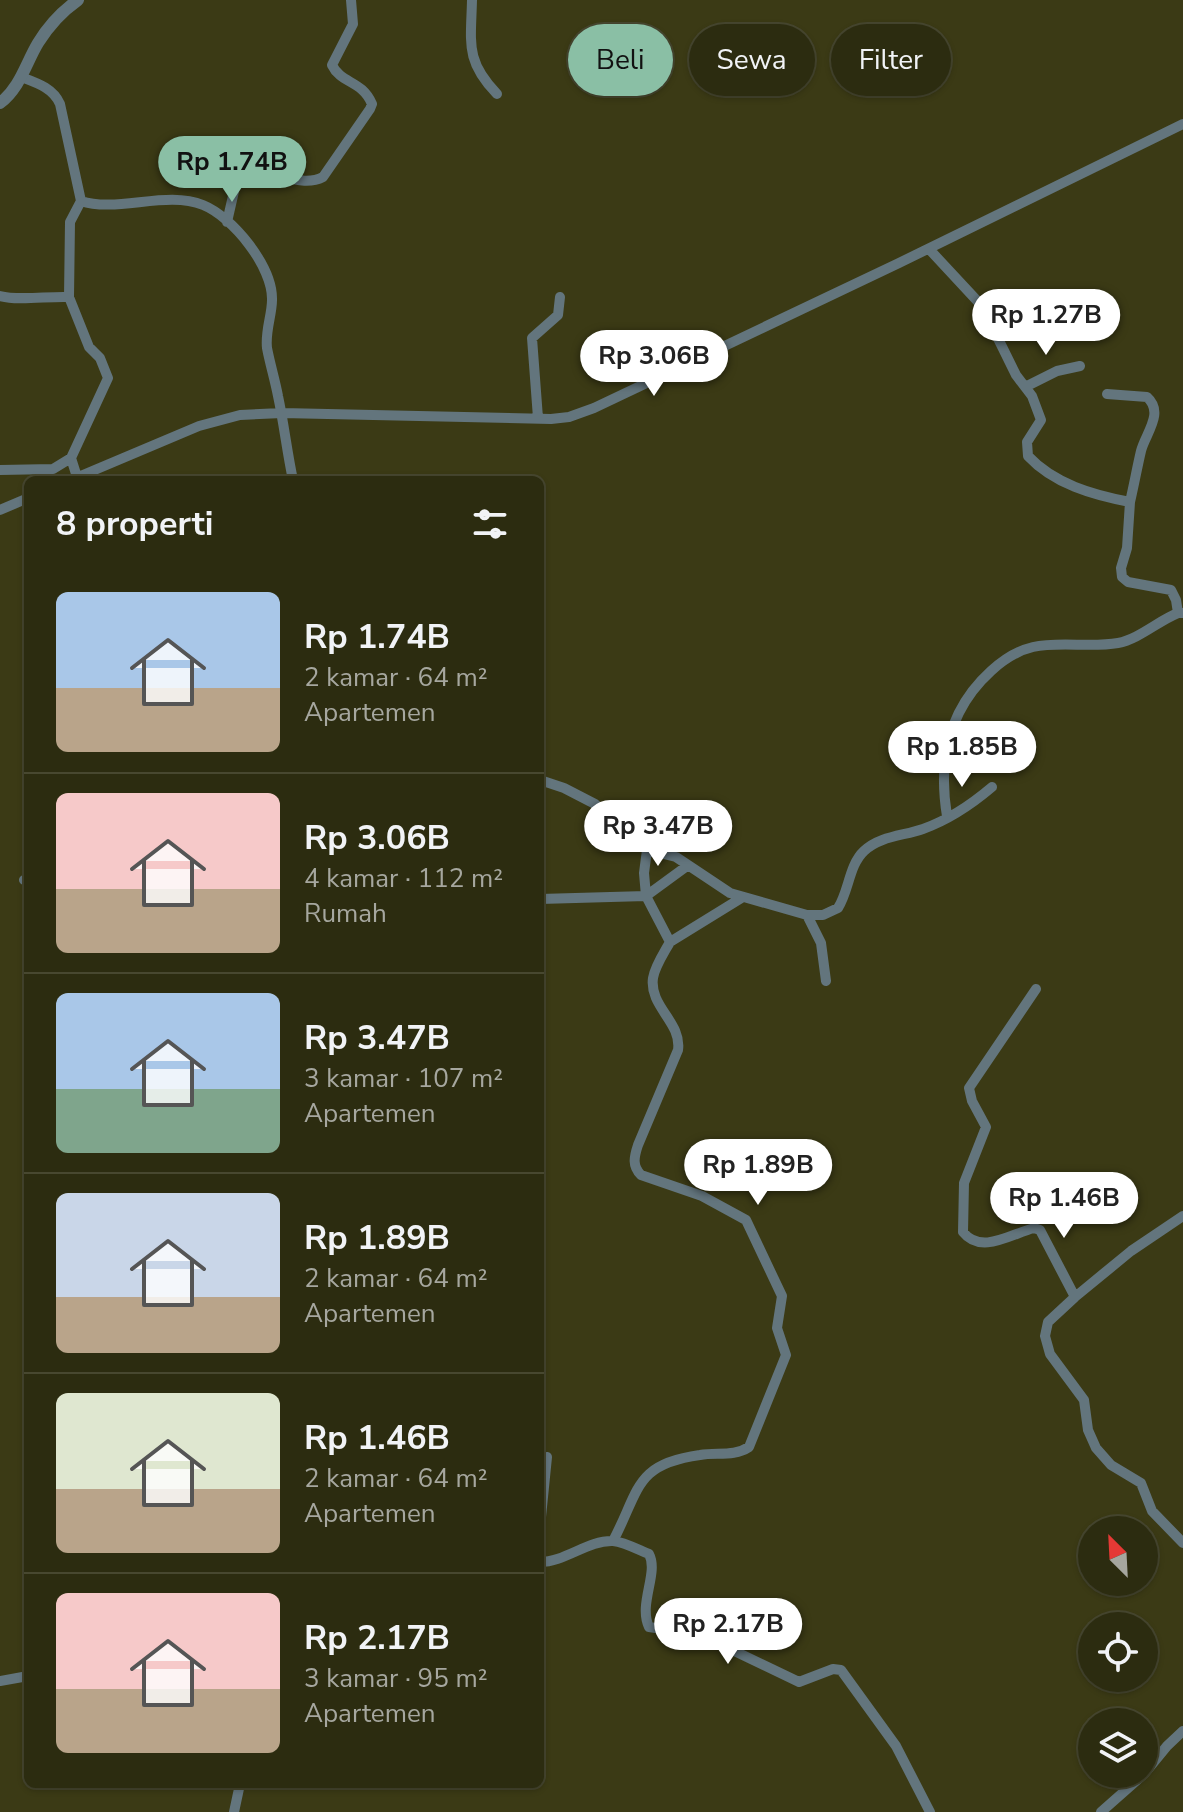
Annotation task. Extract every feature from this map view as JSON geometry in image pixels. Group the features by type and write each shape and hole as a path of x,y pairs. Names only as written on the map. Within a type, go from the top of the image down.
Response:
{"street":[{"path":"0,103 21,77 56,16 78,0"},
{"path":"227,222 238,174 254,170 307,181 317,180 323,177 370,109 372,104 365,90 336,72 332,65 353,24 351,0"},
{"path":"472,0 472,56 482,79 497,94"},
{"path":"21,77 43,86 56,95 60,104 81,201 70,222 69,297 89,347 100,358 108,378 71,458 74,476"},
{"path":"81,476 199,426 240,415 569,417 594,408 929,249 1183,124"},
{"path":"81,201 94,204 193,202 227,222 256,254 271,283 273,302 267,346 292,476"},
{"path":"929,249 982,306 1001,348 1038,409 1041,420 1027,442 1028,456 1039,467 1071,486 1130,502"},
{"path":"0,296 9,299 69,297"},
{"path":"538,418 532,338 558,315 560,297"},
{"path":"1025,387 1057,371 1080,366"},
{"path":"947,816 943,777 946,743 951,729 966,697 1003,660 1035,647 1116,643 1180,613 1171,590 1128,582 1122,577 1130,502 1142,447 1151,429 1154,411 1152,401 1147,397 1107,394"},
{"path":"0,470 53,469 71,458"},
{"path":"0,510 24,500"},
{"path":"544,781 595,804 647,850 671,855 718,887 807,915 823,915 838,908 858,858 865,850 884,839 941,822 992,787"},
{"path":"647,850 644,873 646,896 670,942"},
{"path":"544,899 646,896 687,866"},
{"path":"613,1541 635,1495 652,1469 669,1462 701,1455 736,1453 749,1447 786,1360 777,1328 782,1296 746,1220 702,1196 641,1175 635,1167 634,1157 678,1050 677,1032 658,1002 653,974 670,942 743,897"},
{"path":"807,915 821,943 826,981"},
{"path":"1036,989 969,1088 972,1101 986,1127 964,1183 962,1228 970,1240 979,1244 1037,1228 1075,1297"},
{"path":"1183,1216 1131,1251 1075,1297 1048,1322 1045,1336 1050,1354 1084,1400 1088,1430 1096,1448 1111,1465 1138,1479 1145,1488 1152,1511 1183,1543"},
{"path":"544,1487 547,1457"},
{"path":"544,1562 613,1541 647,1553 652,1558 646,1598 649,1627 701,1635 799,1682 833,1669 841,1670 896,1746 930,1812"},
{"path":"0,1681 24,1677"},
{"path":"1158,1757 1183,1731"},
{"path":"234,1812 239,1788"},
{"path":"1101,1812 1128,1788"}]}
